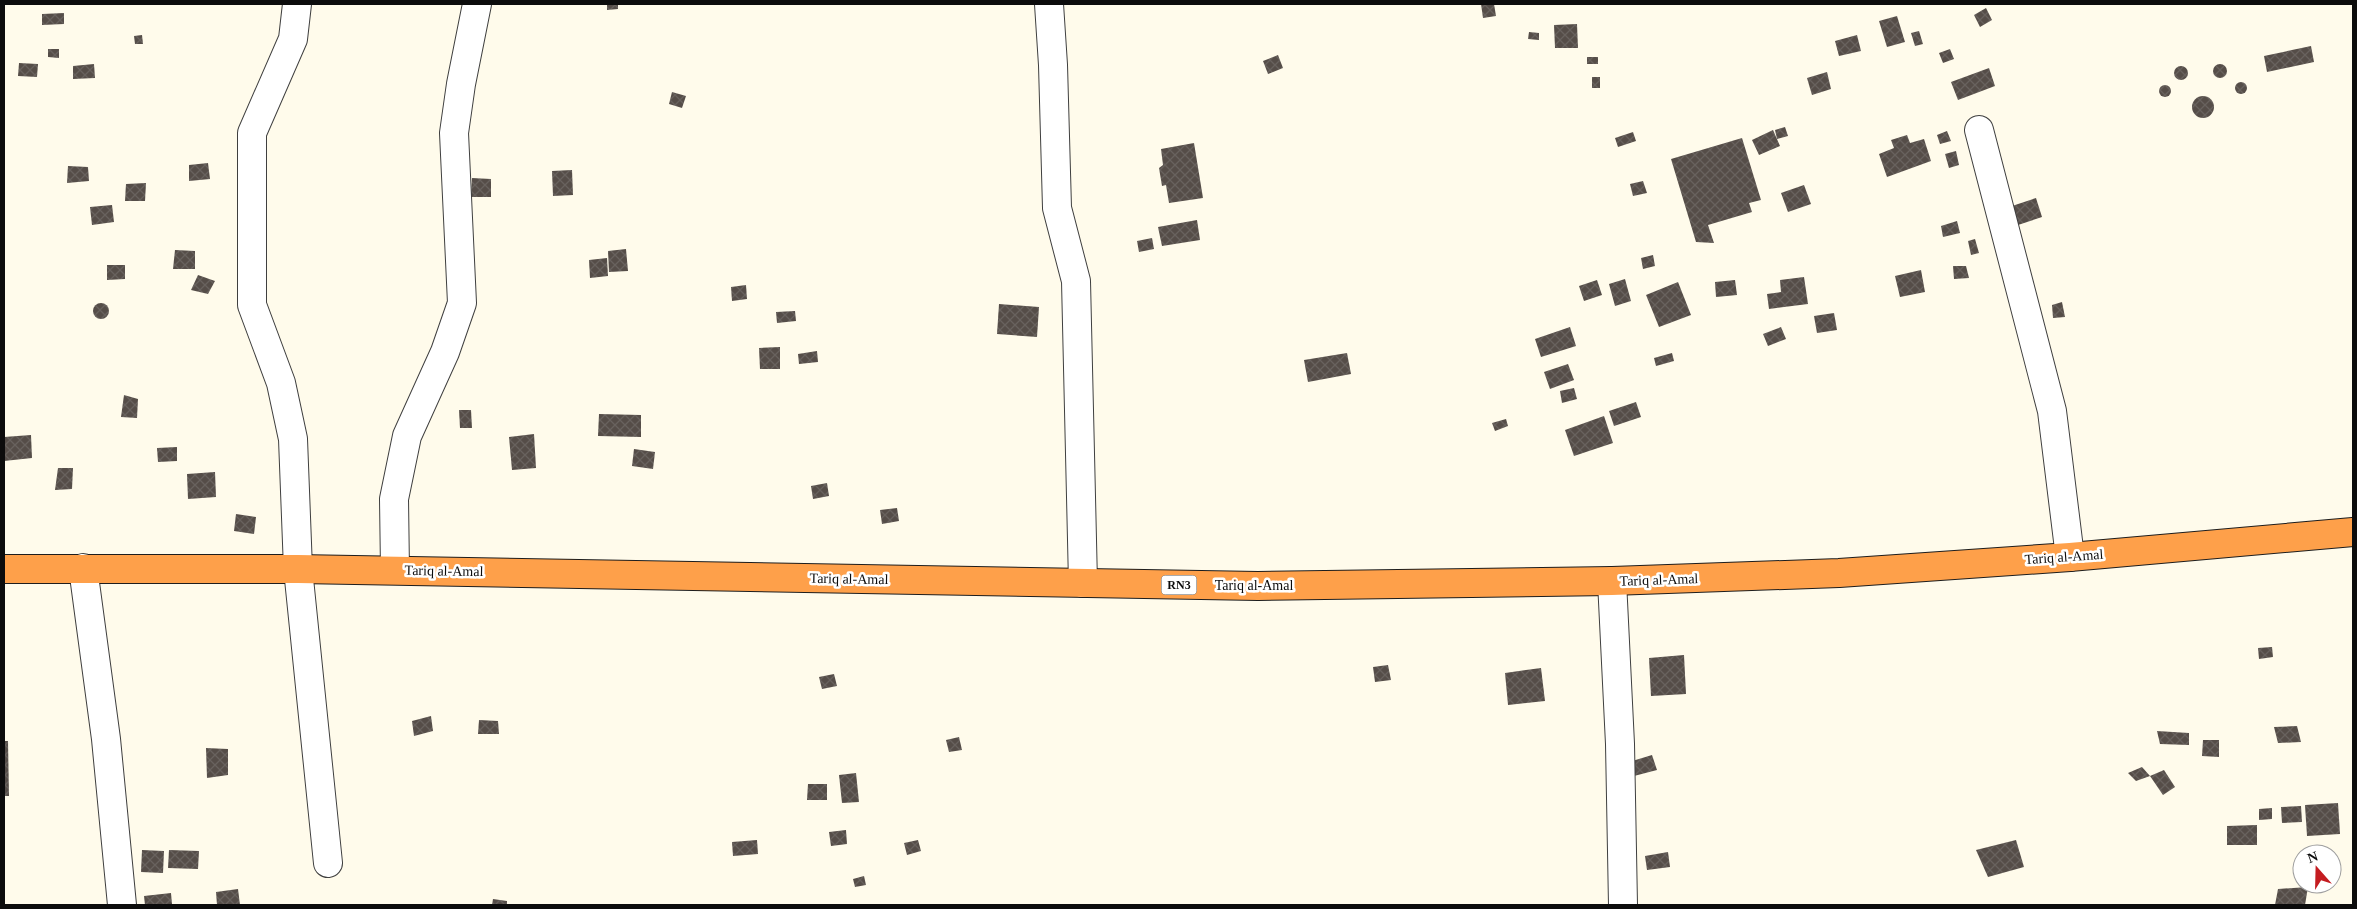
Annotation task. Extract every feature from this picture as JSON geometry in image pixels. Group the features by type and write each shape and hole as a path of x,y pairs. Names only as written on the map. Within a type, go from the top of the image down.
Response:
{"highway":[{"name":"Tariq al-Amal","path":"4,569 395,570 1258,586 1612,581 1839,573 2070,557 2353,532"}],"street":[{"path":"297,4 293,39 252,133 252,305 281,383 293,440 298,569 328,863"},
{"path":"395,570 394,499 407,436 445,352 462,303 454,133 460,84 477,4"},
{"path":"1049,4 1053,65 1057,208 1076,281 1082,583"},
{"path":"1979,130 2052,411 2070,557"},
{"path":"82,568 106,739 122,905"},
{"path":"1612,581 1620,744 1622,905"}],"building":[{"path":"607,4 618,4 618,9 607,10"},
{"path":"1481,4 1494,4 1496,16 1483,18"},
{"path":"1986,8 1992,20 1980,27 1974,15"},
{"path":"64,13 64,24 42,25 42,14"},
{"path":"1897,16 1905,42 1887,47 1879,21"},
{"path":"1577,24 1578,48 1555,48 1554,25"},
{"path":"1919,31 1923,44 1915,46 1911,33"},
{"path":"1529,32 1539,33 1539,40 1528,39"},
{"path":"142,35 143,44 135,44 134,36"},
{"path":"1857,35 1861,51 1839,56 1835,41"},
{"path":"2311,46 2314,62 2267,72 2264,56"},
{"path":"48,49 59,49 59,58 48,57"},
{"path":"1950,49 1954,59 1943,63 1939,53"},
{"path":"1278,55 1283,68 1268,74 1263,61"},
{"path":"1587,57 1598,57 1598,64 1587,64"},
{"path":"19,63 38,64 37,77 18,76"},
{"path":"94,64 95,78 73,79 73,66"},
{"path":"2220,64 2225,66 2227,71 2225,76 2220,78 2215,76 2213,71 2215,66"},
{"path":"2178,66 2184,66 2188,73 2184,80 2178,80 2174,76 2174,70"},
{"path":"1989,68 1995,86 1958,100 1951,82"},
{"path":"1827,72 1831,89 1812,95 1807,78"},
{"path":"1592,77 1600,77 1600,88 1592,88"},
{"path":"2239,82 2243,82 2247,88 2243,94 2239,94 2235,90 2235,86"},
{"path":"2167,85 2170,86 2170,96 2163,97 2160,96 2159,89 2160,86"},
{"path":"672,92 686,96 682,108 669,104"},
{"path":"2203,96 2211,99 2214,107 2211,115 2203,118 2195,115 2192,107 2195,99"},
{"path":"1785,127 1788,136 1777,139 1775,130"},
{"path":"1773,130 1780,146 1759,155 1752,140"},
{"path":"1947,131 1951,141 1940,144 1937,135"},
{"path":"1633,132 1636,141 1618,147 1615,138"},
{"path":"1907,135 1910,143 1924,139 1931,161 1887,177 1879,154 1894,148 1891,140"},
{"path":"1742,138 1761,200 1749,203 1752,212 1708,225 1714,243 1696,242 1671,159"},
{"path":"1194,143 1203,198 1169,203 1166,185 1162,186 1159,168 1163,165 1161,149"},
{"path":"1956,151 1959,165 1949,168 1945,154"},
{"path":"208,163 210,179 189,181 189,165"},
{"path":"68,166 88,167 89,181 67,183"},
{"path":"572,170 573,195 553,196 552,171"},
{"path":"472,178 491,179 491,197 471,197"},
{"path":"1643,181 1647,193 1633,196 1630,184"},
{"path":"146,183 145,201 125,201 126,184"},
{"path":"1804,185 1811,204 1788,212 1781,193"},
{"path":"2036,198 2042,217 2018,225 2012,206"},
{"path":"112,205 114,222 92,225 90,207"},
{"path":"1197,220 1200,240 1162,246 1158,227"},
{"path":"1957,221 1960,233 1943,237 1941,226"},
{"path":"1152,238 1154,249 1139,252 1137,241"},
{"path":"1975,239 1979,253 1971,255 1968,241"},
{"path":"626,249 628,271 609,272 608,251"},
{"path":"175,250 195,251 195,269 173,269"},
{"path":"1653,255 1655,266 1643,269 1641,258"},
{"path":"607,258 608,276 590,278 589,260"},
{"path":"107,265 125,265 125,279 107,280"},
{"path":"1953,266 1966,266 1969,278 1954,279"},
{"path":"1921,270 1925,292 1900,297 1895,276"},
{"path":"198,275 215,281 208,294 191,290"},
{"path":"1804,277 1808,304 1769,309 1767,294 1781,292 1780,280"},
{"path":"1625,279 1631,301 1615,306 1609,284"},
{"path":"1597,280 1602,295 1584,301 1579,286"},
{"path":"1735,280 1737,295 1716,297 1715,282"},
{"path":"1678,282 1691,315 1659,327 1646,295"},
{"path":"746,285 747,299 732,301 731,287"},
{"path":"2062,302 2065,317 2053,318 2052,305"},
{"path":"98,303 104,303 109,308 107,317 98,319 93,314 93,308"},
{"path":"999,304 1039,307 1037,337 997,334"},
{"path":"795,311 796,321 777,323 776,312"},
{"path":"1834,313 1837,330 1817,333 1814,316"},
{"path":"1570,327 1576,346 1541,357 1535,339"},
{"path":"1781,327 1786,339 1768,346 1763,334"},
{"path":"780,347 780,369 760,369 759,348"},
{"path":"817,351 818,362 799,364 798,354"},
{"path":"1347,353 1351,374 1308,382 1304,360"},
{"path":"1672,353 1674,361 1656,366 1654,358"},
{"path":"1568,364 1574,380 1550,389 1544,372"},
{"path":"1574,388 1577,399 1562,403 1560,391"},
{"path":"124,395 138,399 137,418 121,417"},
{"path":"1636,402 1641,417 1614,426 1609,411"},
{"path":"459,410 471,410 472,428 460,428"},
{"path":"599,414 641,415 641,437 598,436"},
{"path":"1604,416 1613,443 1574,456 1565,430"},
{"path":"1506,419 1508,426 1495,431 1492,423"},
{"path":"534,434 536,468 512,470 509,437"},
{"path":"31,435 32,458 4,461 4,437"},
{"path":"177,447 177,461 158,462 157,448"},
{"path":"634,449 655,452 653,469 632,466"},
{"path":"58,468 73,468 72,489 55,490"},
{"path":"215,472 216,497 188,499 187,474"},
{"path":"827,483 829,496 813,499 811,486"},
{"path":"897,508 899,521 882,524 880,510"},
{"path":"236,514 256,517 254,534 234,531"},
{"path":"2272,647 2273,657 2259,659 2258,648"},
{"path":"1684,655 1686,694 1651,696 1649,658"},
{"path":"1388,665 1391,680 1375,682 1373,667"},
{"path":"1541,668 1545,701 1508,705 1505,673"},
{"path":"834,674 837,686 822,689 819,677"},
{"path":"431,716 433,731 414,736 412,721"},
{"path":"479,720 498,721 499,734 478,734"},
{"path":"2297,726 2301,742 2278,743 2274,727"},
{"path":"2157,731 2189,733 2189,745 2160,744"},
{"path":"959,737 962,750 949,752 946,740"},
{"path":"2203,740 2219,740 2219,757 2202,756"},
{"path":"4,741 8,741 9,796 4,796"},
{"path":"206,748 228,749 228,775 207,778"},
{"path":"1652,755 1657,770 1634,776 1629,762"},
{"path":"2142,767 2150,776 2136,781 2128,773"},
{"path":"2164,770 2175,787 2163,795 2150,776"},
{"path":"856,773 859,802 842,803 839,775"},
{"path":"808,784 827,784 827,800 807,800"},
{"path":"2338,803 2340,834 2307,836 2305,805"},
{"path":"2301,806 2302,822 2282,823 2281,807"},
{"path":"2272,808 2272,819 2259,820 2259,809"},
{"path":"2257,825 2257,845 2227,845 2227,826"},
{"path":"846,830 847,844 831,846 829,832"},
{"path":"757,840 758,854 733,856 732,842"},
{"path":"918,840 921,851 907,855 904,843"},
{"path":"2016,840 2024,867 1988,877 1976,850"},
{"path":"142,850 164,851 163,873 141,872"},
{"path":"169,850 199,851 198,869 168,868"},
{"path":"1668,852 1670,867 1647,870 1645,856"},
{"path":"864,876 866,885 855,887 853,879"},
{"path":"2292,888 2292,894 2307,894 2305,905 2275,905 2278,889"},
{"path":"238,889 240,905 217,905 216,892"},
{"path":"171,893 172,904 145,905 144,896"},
{"path":"493,899 507,901 507,905 492,905"}]}
